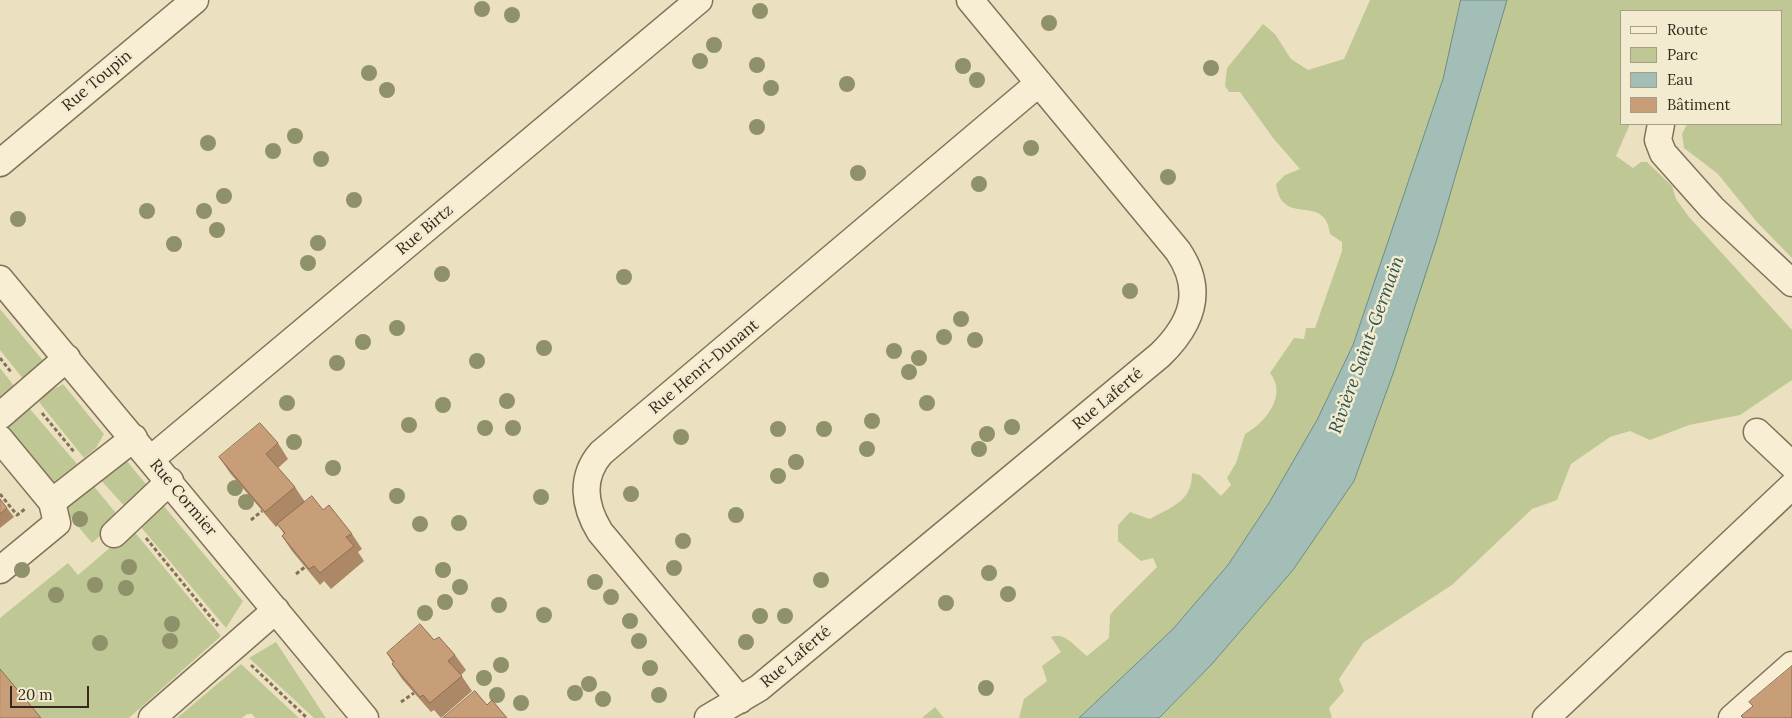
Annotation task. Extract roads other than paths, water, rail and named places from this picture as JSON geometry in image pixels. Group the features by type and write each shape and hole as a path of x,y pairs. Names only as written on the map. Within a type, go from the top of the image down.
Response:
{"street":[{"name":"Rue Toupin","path":"0,163 195,0"},
{"name":"Rue Birtz","path":"151,459 699,0"},
{"name":"Rue Laferté","path":"708,718 759,688 1160,356 1183,328 1193,296 1192,277 1186,263 970,0"},
{"name":"Rue Henri-Dunant","path":"740,700 600,532 587,504 587,481 591,466 601,453 1039,83"},
{"path":"1661,125 1658,140 1663,153 1712,208 1792,283"},
{"name":"Rue Cormier","path":"0,279 366,718"},
{"path":"0,416 67,358"},
{"path":"1757,432 1792,465"},
{"path":"52,502 134,438"},
{"path":"0,439 52,502 57,523 0,570"},
{"path":"114,534 170,482"},
{"path":"1546,718 1792,486"},
{"path":"152,718 276,610"},
{"path":"1732,718 1792,665"}],"water":[{"name":"Rivière Saint-Germain","path":"1461,0 1507,0 1437,239 1394,371 1354,481 1293,570 1211,665 1159,718 1079,718 1173,629 1228,565 1269,503 1317,420 1353,345 1443,79"}]}
